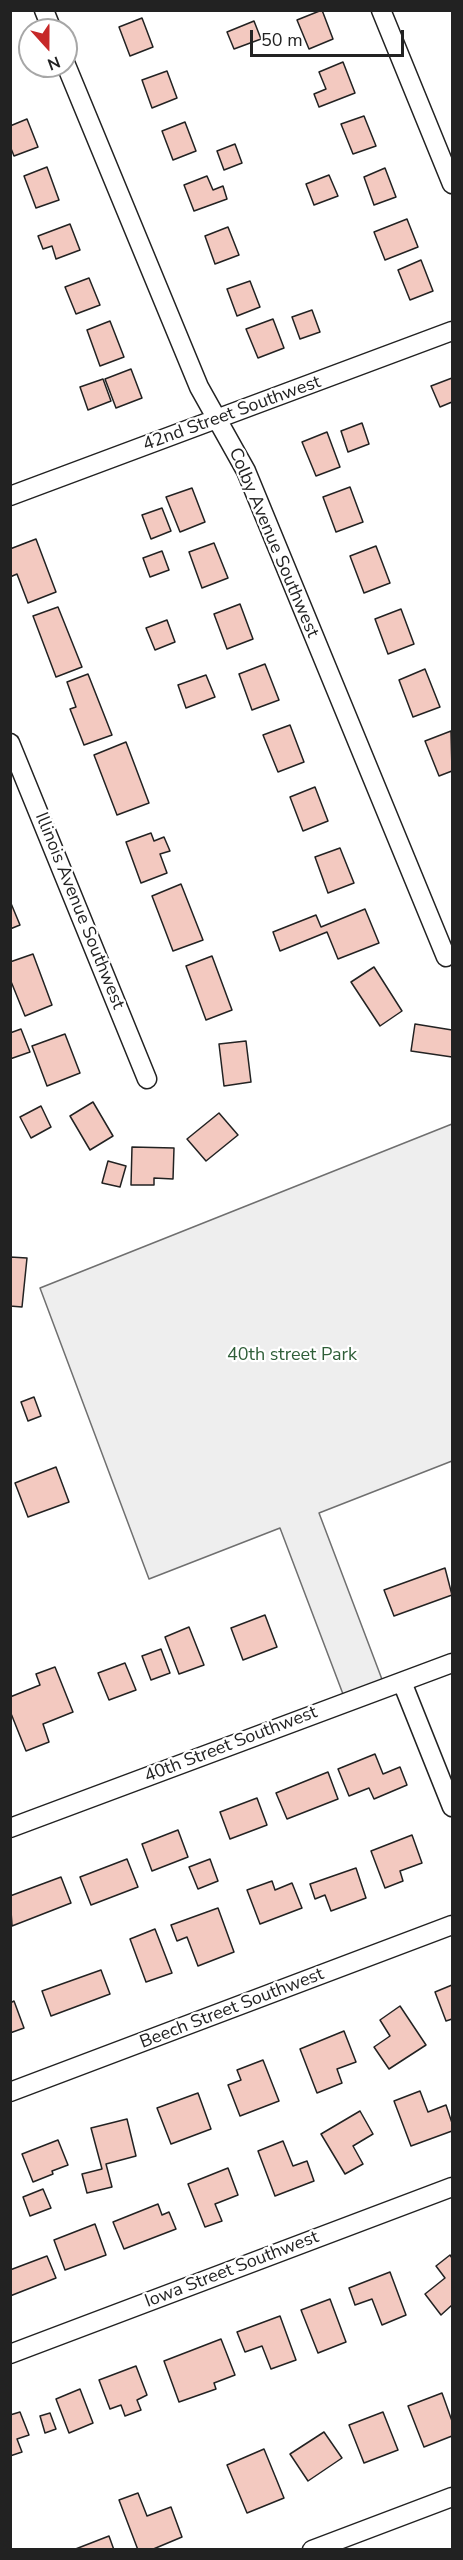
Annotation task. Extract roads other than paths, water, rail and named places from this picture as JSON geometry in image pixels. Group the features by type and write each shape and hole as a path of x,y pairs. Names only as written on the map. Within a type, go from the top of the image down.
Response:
{"street":[{"path":"381,10 453,184"},
{"name":"Colby Avenue Southwest","path":"71,78 199,387 246,471 446,957"},
{"name":"42nd Street Southwest","path":"10,496 453,332"},
{"name":"Illinois Avenue Southwest","path":"10,743 147,1079"},
{"name":"40th Street Southwest","path":"10,1828 453,1663"},
{"path":"402,1682 453,1807"},
{"name":"Beech Street Southwest","path":"10,2092 453,1925"},
{"name":"Iowa Street Southwest","path":"10,2354 453,2187"},
{"path":"312,2550 453,2497"}],"park label":[{"name":"40th street Park","path":"292,1356"}]}
